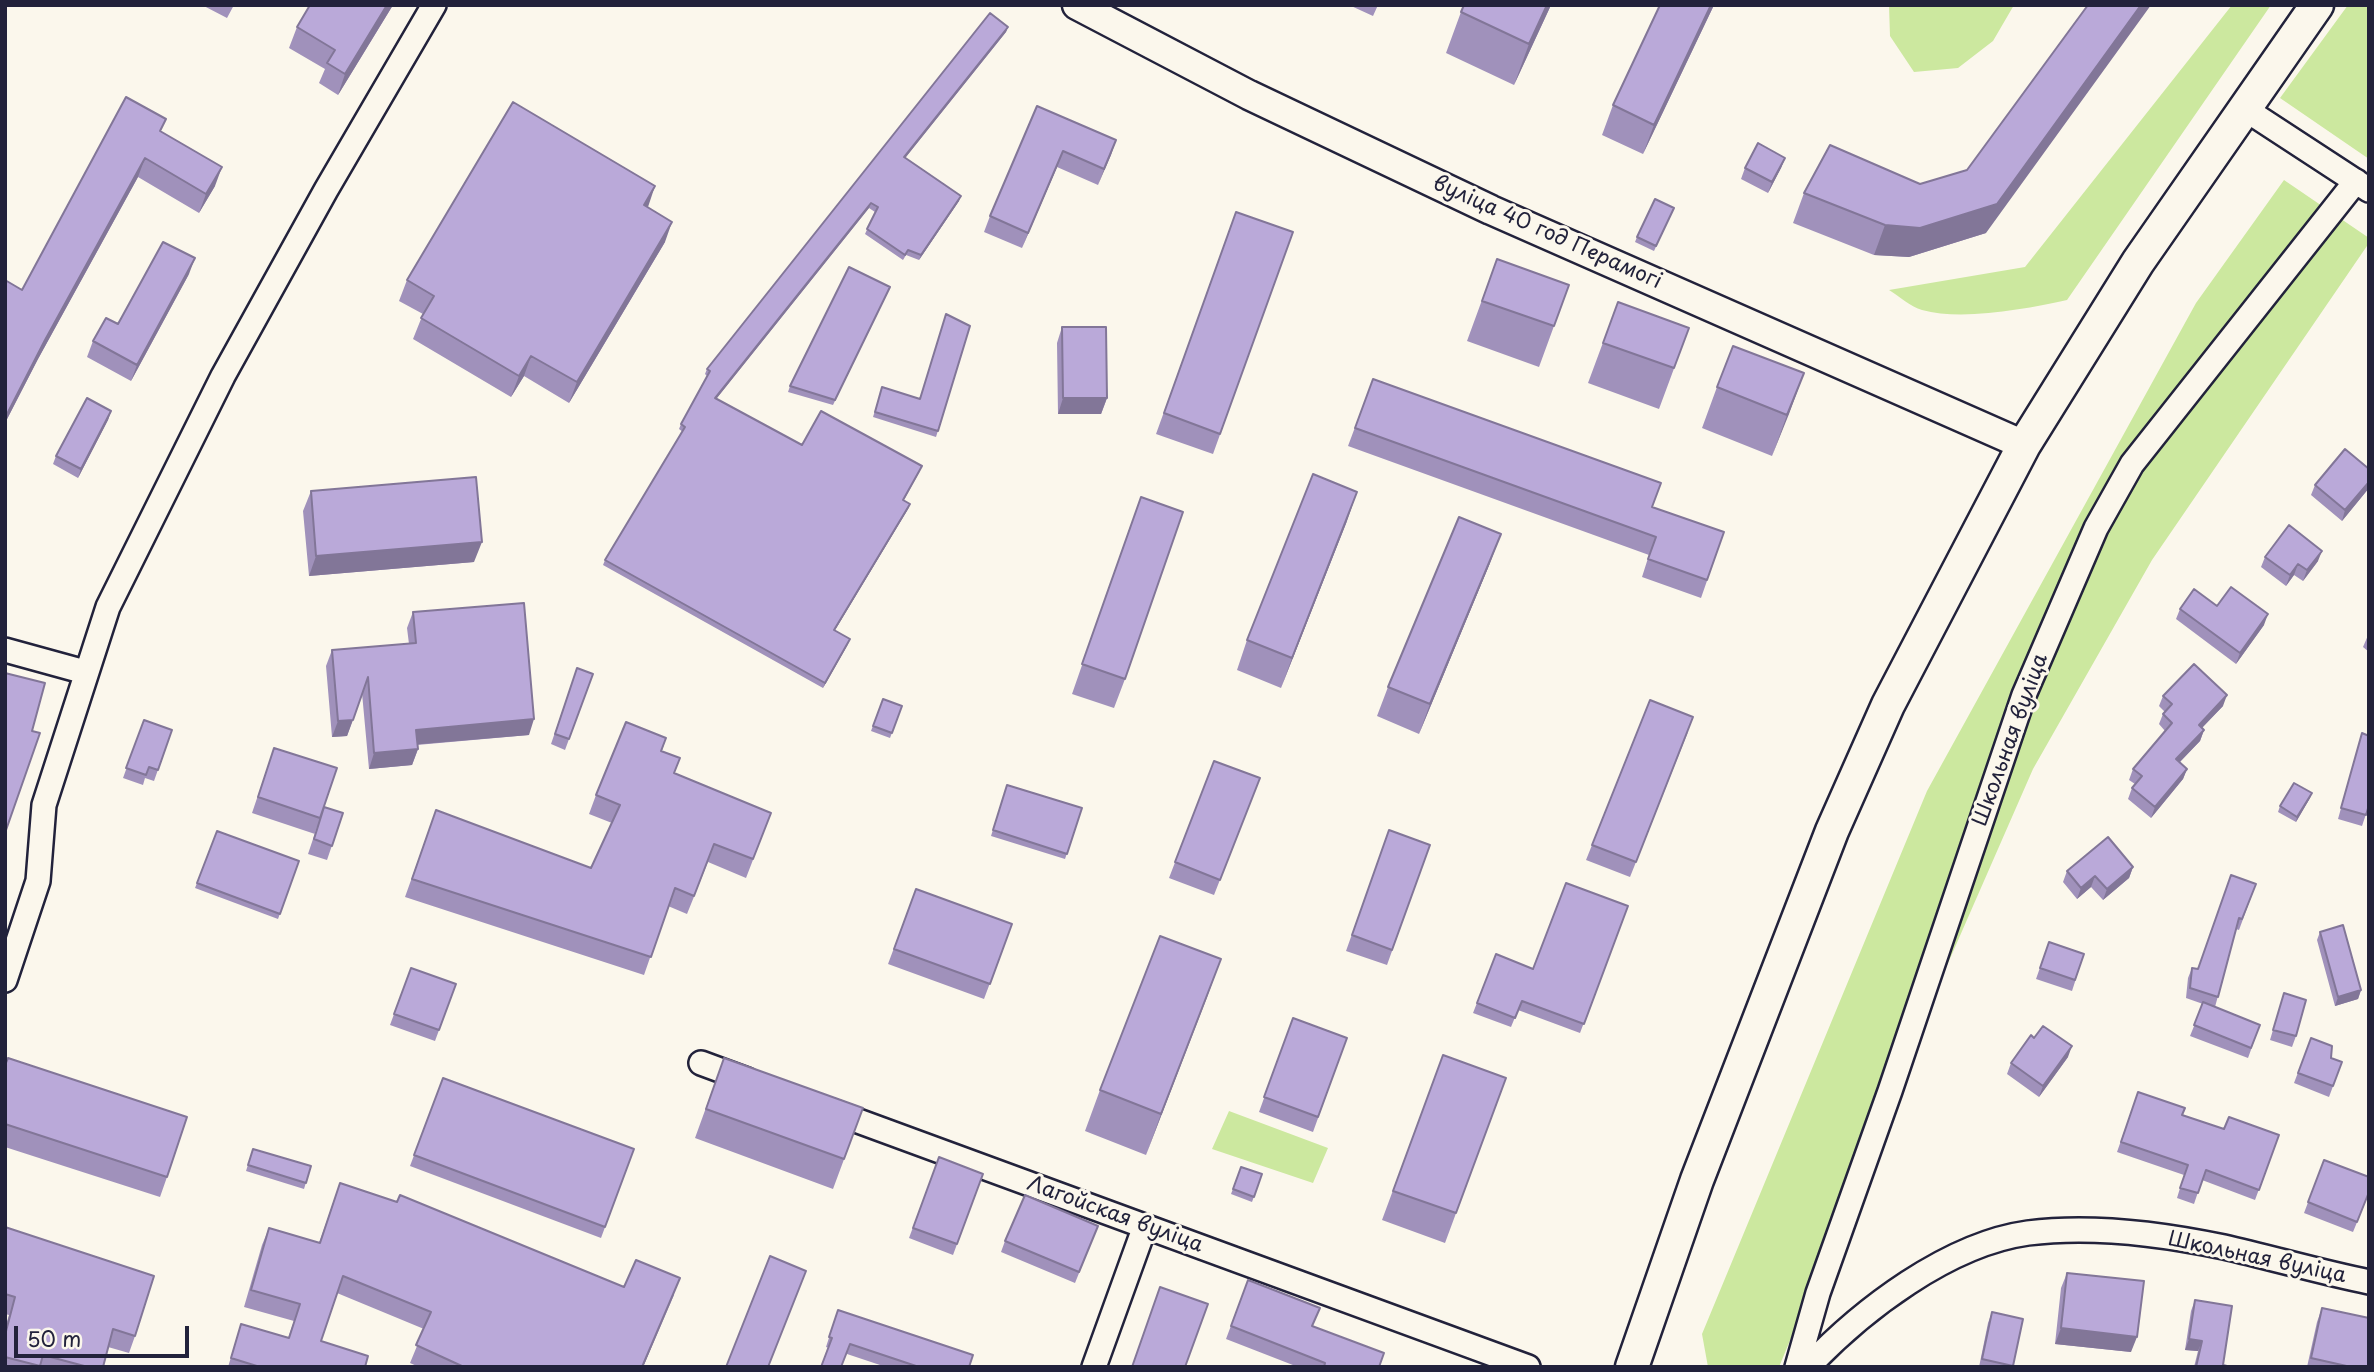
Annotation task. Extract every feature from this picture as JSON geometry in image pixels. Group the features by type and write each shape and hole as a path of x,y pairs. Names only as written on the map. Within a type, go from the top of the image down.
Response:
{"main road":[{"path":"1632,1367 1698,1180 1832,831 1888,705 2024,445 2138,262 2318,5"}],"street":[{"path":"5,980 38,881 44,805 85,672 113,596 223,376 326,190 434,5"},
{"name":"вуліца 40 год Перамогі","path":"1076,5 1250,95 1491,210 2024,445"},
{"path":"2245,110 2362,186"},
{"name":"Школьная вуліца","path":"1797,1367 1818,1293 1891,1091 2024,695 2096,528 2132,464 2362,186"},
{"path":"5,650 85,672"},
{"path":"701,1063 764,1086"},
{"name":"Лагойская вуліца","path":"815,1105 1528,1367"},
{"path":"1094,1367 1144,1226"},
{"name":"Школьная вуліца","path":"1808,1367 1863,1315 1937,1266 1983,1245 2026,1233 2074,1230 2153,1237 2222,1247 2369,1282"}],"green space":[{"path":"1889,5 2014,5 1993,41 1958,68 1914,72 1890,36"},
{"path":"2232,5 2271,5 2067,300 1975,314 1938,313 1918,309 1889,290 2025,267"},
{"path":"2348,5 2369,5 2369,159 2280,98"},
{"path":"2284,180 2369,238 2369,243 2152,560 2033,769 1910,1050 1779,1367 1708,1367 1702,1334 1927,791 2196,303"},
{"path":"1229,1111 1328,1148 1313,1183 1212,1149"}],"building":[{"path":"310,5 387,5 345,74 327,63 335,50 297,27"},
{"path":"1464,5 1547,5 1529,44 1461,12"},
{"path":"1660,5 1711,5 1654,125 1613,105"},
{"path":"2088,5 2141,5 1997,204 1920,228 1885,225 1804,193 1830,145 1920,184 1967,170"},
{"path":"990,13 1008,27 904,157 961,196 921,255 908,250 905,255 867,229 878,207 871,203 715,398 802,445 821,411 922,466 903,500 910,504 834,630 850,639 825,683 605,560 685,427 681,424 710,371 707,369"},
{"path":"126,97 166,119 160,131 222,167 206,194 145,158 5,418 5,280 22,290"},
{"path":"513,102 655,186 644,205 672,222 577,382 531,356 519,376 421,318 434,296 407,280"},
{"path":"1037,106 1116,140 1104,169 1063,151 1028,233 990,216"},
{"path":"1758,143 1785,158 1772,182 1745,168"},
{"path":"1655,199 1674,208 1656,246 1637,237"},
{"path":"1236,212 1293,232 1220,434 1164,413"},
{"path":"163,242 195,258 137,365 93,341 106,318 118,324"},
{"path":"1497,259 1569,285 1554,326 1482,301"},
{"path":"849,267 890,287 835,400 790,386"},
{"path":"1618,302 1689,328 1674,368 1603,343"},
{"path":"946,314 970,326 938,431 875,412 882,387 920,399"},
{"path":"1062,327 1106,327 1107,398 1063,398"},
{"path":"1733,346 1804,373 1787,415 1717,387"},
{"path":"1373,379 1661,483 1652,507 1724,532 1707,580 1648,559 1656,537 1355,428"},
{"path":"87,398 111,411 81,469 56,456"},
{"path":"2345,449 2369,469 2369,482 2345,510 2315,485"},
{"path":"1313,474 1357,492 1292,658 1247,640"},
{"path":"476,477 482,542 316,556 311,491"},
{"path":"1141,497 1183,512 1125,679 1082,664"},
{"path":"1459,517 1501,534 1430,704 1388,687"},
{"path":"2289,525 2322,551 2307,570 2298,564 2290,575 2265,557"},
{"path":"2231,587 2268,614 2240,653 2180,609 2194,589 2217,606"},
{"path":"524,603 534,719 416,730 418,749 374,753 368,677 353,720 338,721 332,650 416,643 413,612"},
{"path":"2194,664 2227,695 2199,725 2204,730 2176,759 2187,769 2155,807 2132,788 2142,776 2133,769 2172,723 2163,714 2172,704 2163,696"},
{"path":"577,668 593,674 569,739 555,734"},
{"path":"5,673 45,683 32,731 40,733 5,833"},
{"path":"883,699 902,706 892,733 873,726"},
{"path":"1650,700 1693,717 1636,862 1592,845"},
{"path":"144,720 172,730 158,770 149,767 146,775 126,768"},
{"path":"626,722 666,738 661,751 680,758 674,773 771,813 753,859 714,844 694,896 675,888 651,957 412,879 436,810 591,868 620,805 596,795"},
{"path":"2362,733 2369,736 2369,805 2366,815 2341,808"},
{"path":"274,748 337,768 320,818 258,797"},
{"path":"1214,761 1260,778 1220,880 1175,862"},
{"path":"2294,783 2312,793 2297,817 2280,806"},
{"path":"1007,785 1082,808 1067,854 993,830"},
{"path":"324,807 343,813 332,846 314,839"},
{"path":"1389,830 1430,845 1392,950 1352,935"},
{"path":"217,831 299,861 280,914 197,883"},
{"path":"2108,837 2133,867 2107,889 2095,876 2081,888 2067,871"},
{"path":"2231,875 2256,884 2242,919 2239,918 2218,997 2190,988 2192,968 2198,969"},
{"path":"1566,883 1628,906 1584,1024 1522,1001 1515,1018 1477,1003 1496,954 1533,969"},
{"path":"916,889 1012,924 990,984 894,949"},
{"path":"2343,925 2361,990 2338,997 2320,932"},
{"path":"1160,936 1221,959 1161,1114 1100,1090"},
{"path":"2049,942 2084,954 2075,980 2040,968"},
{"path":"411,968 456,984 439,1030 394,1014"},
{"path":"2284,993 2306,1000 2296,1036 2273,1030"},
{"path":"2203,1002 2260,1025 2251,1048 2194,1025"},
{"path":"1293,1018 1347,1038 1318,1117 1264,1097"},
{"path":"2043,1026 2072,1046 2043,1086 2011,1063 2031,1035 2034,1038"},
{"path":"2311,1038 2332,1046 2331,1058 2342,1062 2333,1086 2298,1073"},
{"path":"1443,1055 1506,1078 1456,1213 1393,1191"},
{"path":"8,1058 187,1117 167,1177 5,1124 5,1065"},
{"path":"724,1058 863,1108 844,1159 706,1109"},
{"path":"443,1078 634,1149 605,1227 414,1155"},
{"path":"2138,1092 2185,1108 2182,1115 2224,1129 2229,1117 2279,1135 2259,1190 2206,1170 2198,1193 2180,1188 2188,1165 2121,1142"},
{"path":"253,1149 311,1166 306,1183 248,1165"},
{"path":"939,1157 983,1174 957,1244 913,1228"},
{"path":"2324,1160 2369,1177 2369,1192 2357,1222 2308,1202"},
{"path":"1241,1167 1262,1174 1254,1197 1233,1189"},
{"path":"340,1183 397,1202 400,1195 624,1287 636,1260 680,1278 642,1367 464,1367 416,1345 431,1312 343,1276 321,1341 368,1356 365,1367 260,1367 231,1358 241,1324 289,1338 300,1304 251,1290 269,1228 320,1243"},
{"path":"1025,1195 1098,1226 1079,1272 1005,1241"},
{"path":"5,1227 154,1276 135,1336 113,1329 103,1367 88,1367 43,1355 40,1366 5,1357 5,1335 15,1297 5,1294"},
{"path":"770,1256 806,1271 768,1367 726,1367"},
{"path":"2067,1273 2144,1281 2137,1337 2061,1328"},
{"path":"1248,1280 1320,1308 1312,1326 1384,1353 1379,1367 1324,1367 1325,1363 1231,1326"},
{"path":"1160,1287 1208,1304 1185,1367 1132,1367"},
{"path":"2195,1300 2232,1306 2223,1365 2226,1367 2196,1367 2202,1341 2189,1339"},
{"path":"2322,1308 2369,1318 2369,1367 2351,1367 2311,1358"},
{"path":"838,1310 973,1355 969,1367 919,1367 850,1344 841,1367 821,1367 832,1338 829,1337"},
{"path":"1992,1312 2023,1319 2013,1366 1982,1359"}]}
